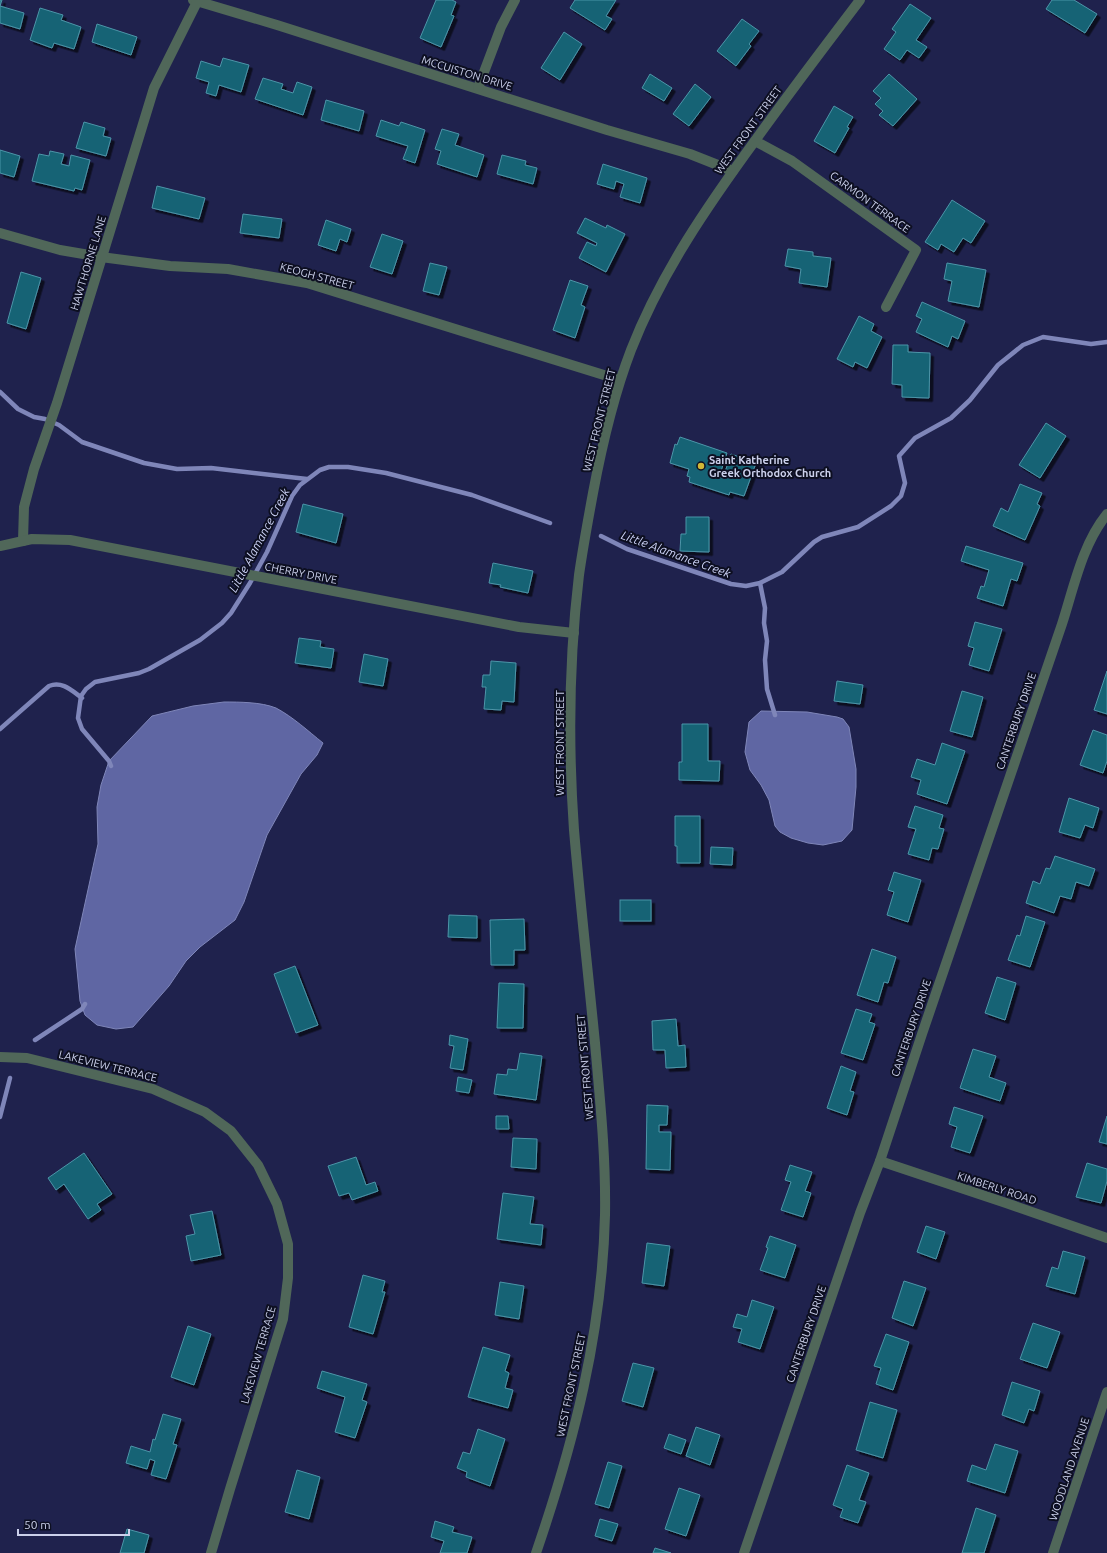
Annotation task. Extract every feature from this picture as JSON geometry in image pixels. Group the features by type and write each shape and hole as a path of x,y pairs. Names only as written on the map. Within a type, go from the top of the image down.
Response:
{"street":[{"name":"MCCUISTON DRIVE","path":"196,0 607,130 690,154 733,171"},
{"name":"HAWTHORNE LANE","path":"23,541 24,507 34,469 57,403 154,88 196,0"},
{"path":"478,88 501,27 515,0"},
{"name":"WEST FRONT STREET","path":"536,1553 562,1474 588,1370 599,1293 604,1221 604,1134 572,787 570,738 574,632 579,574 601,455 620,380 645,318 665,277 690,233 754,141 860,0"},
{"name":"CARMON TERRACE","path":"754,141 792,161 916,250 886,307"},
{"name":"KEOGH STREET","path":"0,233 60,250 101,257 170,266 228,269 307,284 620,380"},
{"name":"CANTERBURY DRIVE","path":"744,1553 860,1213 880,1161 1084,556 1094,533 1107,514"},
{"name":"CHERRY DRIVE","path":"0,546 32,539 70,540 519,627 574,632"},
{"name":"LAKEVIEW TERRACE","path":"0,1057 27,1058 153,1089 205,1112 231,1130 258,1165 277,1204 288,1244 288,1278 283,1319 211,1553"},
{"name":"KIMBERLY ROAD","path":"880,1161 1107,1238"},
{"name":"WOODLAND AVENUE","path":"1053,1553 1107,1392"}],"water":[{"path":"224,702 257,703 276,708 323,743 317,755 301,774 267,835 244,902 235,920 200,947 186,961 169,986 133,1027 116,1029 97,1025 85,1015 80,1001 75,949 98,844 97,807 101,785 109,761 152,716 193,706"},
{"path":"761,711 807,712 837,717 843,719 849,727 856,769 856,787 852,830 842,841 823,845 808,843 791,838 780,832 775,826 769,800 761,785 750,770 745,752 749,722"}],"building":[{"path":"436,0 452,0 456,2 451,15 454,16 441,47 420,38"},
{"path":"575,0 616,0 606,16 612,19 605,30 570,8"},
{"path":"1052,0 1074,0 1097,14 1085,33 1046,9"},
{"path":"910,4 931,18 916,40 927,47 919,58 907,50 900,60 884,49 896,32 892,29"},
{"path":"0,6 24,13 20,29 0,23"},
{"path":"40,8 63,15 61,20 81,27 74,49 54,43 52,48 30,40"},
{"path":"742,19 759,31 749,44 751,46 736,66 717,51"},
{"path":"97,24 137,37 131,55 92,42"},
{"path":"564,32 582,44 560,80 541,68"},
{"path":"223,58 249,65 241,92 219,85 216,96 206,93 209,82 196,78 201,61 220,67"},
{"path":"650,74 672,88 664,101 642,88"},
{"path":"889,74 917,99 893,126 879,115 883,111 875,104 881,98 873,91"},
{"path":"263,78 283,84 281,89 293,93 297,82 312,87 303,115 255,99"},
{"path":"695,84 711,97 689,126 673,114"},
{"path":"326,100 364,111 359,131 321,120"},
{"path":"834,106 853,117 847,127 849,128 835,153 814,141"},
{"path":"381,120 399,126 401,122 425,130 415,163 403,159 408,146 376,136"},
{"path":"84,122 105,128 103,136 111,138 106,156 76,148"},
{"path":"442,129 459,134 455,145 484,155 477,177 437,164 441,151 435,149"},
{"path":"0,150 20,156 14,177 0,173"},
{"path":"50,151 64,154 61,164 69,166 71,155 90,160 82,190 75,188 74,191 32,181 39,154 49,156"},
{"path":"502,155 526,161 525,165 537,168 533,184 497,174"},
{"path":"603,164 647,178 640,203 620,197 624,184 616,181 614,189 597,184"},
{"path":"157,186 205,198 199,219 152,208"},
{"path":"952,200 985,221 971,243 963,238 954,252 941,244 938,250 925,242"},
{"path":"243,214 282,219 279,238 240,233"},
{"path":"585,218 606,228 607,225 625,234 606,272 579,258 587,242 596,246 597,243 577,233"},
{"path":"326,220 351,229 347,242 340,239 336,251 318,245"},
{"path":"382,234 403,241 392,274 370,267"},
{"path":"788,249 813,252 813,256 831,258 827,287 799,283 801,269 785,266"},
{"path":"430,263 447,267 439,295 423,291"},
{"path":"947,263 986,270 979,307 948,301 952,281 944,279"},
{"path":"21,272 41,278 26,329 7,323"},
{"path":"570,280 588,286 581,305 585,307 575,338 553,330"},
{"path":"922,302 965,321 958,339 952,336 948,347 916,332 922,319 916,316"},
{"path":"859,316 874,324 871,331 882,337 867,368 855,362 853,367 837,359"},
{"path":"893,345 908,345 908,352 930,353 929,398 902,397 902,385 892,384"},
{"path":"1046,423 1066,436 1040,478 1019,465"},
{"name":"Saint Katherine Greek Orthodox Church","path":"680,437 727,453 719,477 723,478 731,454 756,463 744,496 730,492 729,495 689,482 690,477 687,476 689,469 670,463 675,444 677,445"},
{"path":"1020,484 1042,493 1037,504 1040,506 1025,540 993,526 1001,508 1008,512"},
{"path":"303,504 343,514 336,543 296,532"},
{"path":"686,517 709,517 709,552 680,551 681,534 686,534"},
{"path":"966,546 1023,563 1017,581 1011,579 1003,606 977,598 981,586 984,587 989,570 961,561"},
{"path":"493,563 533,571 528,593 489,583"},
{"path":"975,622 1002,629 989,671 969,665 974,648 968,646"},
{"path":"299,638 321,641 320,647 334,649 331,668 295,663"},
{"path":"364,654 388,659 383,686 359,682"},
{"path":"491,661 516,663 514,702 502,701 501,710 484,709 486,687 482,687 483,675 490,675"},
{"path":"1107,671 1107,714 1094,710"},
{"path":"837,681 863,685 860,704 834,701"},
{"path":"962,691 983,697 972,737 950,731"},
{"path":"682,724 708,724 708,761 720,761 719,781 679,780 679,762 682,762"},
{"path":"1093,730 1107,735 1107,761 1103,773 1080,765"},
{"path":"942,743 965,751 947,804 917,794 921,780 911,777 917,759 935,765"},
{"path":"1069,798 1099,808 1093,828 1085,825 1080,838 1059,832"},
{"path":"915,806 943,815 939,828 944,829 938,849 932,848 929,860 908,854 916,829 908,827"},
{"path":"675,816 700,816 700,863 677,863 677,846 675,846"},
{"path":"711,847 733,848 732,865 710,864"},
{"path":"1055,856 1095,869 1089,886 1076,882 1071,899 1060,896 1054,913 1026,903 1033,881 1040,884 1046,868 1050,869"},
{"path":"894,872 921,880 908,922 887,915 894,892 888,890"},
{"path":"620,900 651,900 651,921 620,921"},
{"path":"449,915 477,916 477,938 448,937"},
{"path":"1026,916 1045,922 1030,967 1008,960 1017,935 1020,936"},
{"path":"524,919 525,950 514,950 514,965 491,965 490,920"},
{"path":"872,949 896,957 888,983 884,982 878,1002 857,995"},
{"path":"295,966 318,1025 296,1033 274,974"},
{"path":"997,977 1016,983 1005,1020 985,1013"},
{"path":"499,983 524,984 523,1028 497,1028"},
{"path":"856,1009 872,1014 869,1022 875,1024 863,1060 841,1053"},
{"path":"676,1019 678,1046 685,1045 686,1067 666,1068 665,1050 653,1050 652,1021"},
{"path":"450,1035 468,1039 463,1070 450,1068 454,1046 449,1045"},
{"path":"973,1049 996,1056 989,1077 1006,1083 1000,1101 960,1088"},
{"path":"520,1053 542,1056 536,1100 494,1094 497,1074 507,1075 508,1069 517,1070"},
{"path":"841,1066 856,1072 850,1091 854,1092 847,1115 827,1108"},
{"path":"458,1077 472,1080 469,1093 456,1091"},
{"path":"647,1105 668,1106 667,1125 659,1125 659,1132 671,1132 670,1170 646,1169"},
{"path":"954,1107 983,1116 970,1153 951,1147 957,1127 949,1124"},
{"path":"496,1116 508,1116 509,1129 496,1129"},
{"path":"1107,1116 1107,1144 1099,1142"},
{"path":"513,1138 537,1139 536,1169 511,1167"},
{"path":"84,1153 112,1194 97,1204 101,1210 88,1219 64,1184 56,1190 48,1178"},
{"path":"356,1157 366,1185 375,1182 378,1191 352,1200 349,1193 339,1196 328,1166"},
{"path":"1087,1163 1107,1169 1107,1181 1101,1203 1076,1197"},
{"path":"790,1165 812,1172 805,1191 811,1193 803,1217 781,1210 791,1182 785,1180"},
{"path":"503,1193 534,1197 530,1224 543,1225 541,1245 497,1239"},
{"path":"212,1211 221,1255 191,1261 186,1236 195,1234 190,1215"},
{"path":"926,1226 945,1232 936,1259 917,1252"},
{"path":"770,1236 796,1245 785,1278 760,1270 768,1248 766,1247"},
{"path":"647,1243 670,1246 664,1286 642,1283"},
{"path":"1063,1251 1085,1257 1075,1294 1046,1286 1052,1267 1058,1269"},
{"path":"363,1275 385,1281 382,1292 385,1292 373,1334 349,1327"},
{"path":"904,1281 926,1288 913,1326 892,1318"},
{"path":"500,1282 524,1286 519,1319 495,1315"},
{"path":"752,1300 774,1307 760,1349 738,1342 742,1329 733,1327 737,1314 747,1317"},
{"path":"1033,1323 1060,1332 1047,1368 1020,1359"},
{"path":"188,1326 211,1334 194,1385 171,1377"},
{"path":"886,1334 909,1342 893,1390 876,1384 881,1368 874,1366"},
{"path":"483,1347 510,1355 505,1371 509,1373 505,1388 513,1390 508,1408 468,1397"},
{"path":"633,1363 654,1368 643,1407 622,1401"},
{"path":"322,1371 367,1384 362,1400 367,1402 355,1438 335,1432 345,1397 317,1388"},
{"path":"1012,1382 1040,1391 1034,1411 1029,1409 1024,1423 1002,1415"},
{"path":"870,1402 897,1410 883,1458 856,1450"},
{"path":"163,1414 181,1419 173,1444 177,1445 166,1479 151,1475 155,1461 150,1459 147,1469 126,1463 131,1446 150,1452 153,1439 155,1440"},
{"path":"696,1427 720,1435 710,1465 686,1456"},
{"path":"478,1429 505,1439 490,1486 466,1477 467,1472 457,1468 463,1452 470,1454"},
{"path":"669,1434 686,1440 681,1454 664,1448"},
{"path":"995,1444 1018,1451 1005,1493 967,1481 972,1465 986,1470"},
{"path":"608,1462 622,1466 609,1508 595,1504"},
{"path":"847,1465 869,1473 859,1500 866,1502 858,1523 840,1517 843,1509 833,1505"},
{"path":"297,1470 320,1477 309,1519 285,1512"},
{"path":"679,1488 700,1495 686,1536 665,1529"},
{"path":"976,1508 996,1515 984,1553 962,1553"},
{"path":"600,1519 618,1524 612,1541 595,1536"},
{"path":"435,1521 454,1527 452,1532 472,1537 467,1553 440,1553 444,1541 431,1537"},
{"path":"127,1529 149,1535 144,1553 120,1553"},
{"path":"655,1548 671,1553 653,1553"}],"waterway":[{"name":"Little Alamance Creek","path":"601,536 627,549 731,584 746,586 760,583 782,572 814,542 822,537 858,527 891,506 901,496 905,483 899,456 915,438 951,418 970,400 998,365 1023,345 1043,337 1091,344 1107,342"},
{"path":"0,392 18,409 34,417 45,419 59,425 82,442 144,463 177,469 211,468 307,479"},
{"name":"Little Alamance Creek","path":"111,766 109,761 82,729 78,718 81,696 86,689 95,682 139,673 149,669 200,640 222,623 231,613 250,583 267,552 292,496 300,485 320,470 329,467 348,467 386,473 472,495 550,523"},
{"path":"760,583 765,608 764,623 767,641 765,660 767,689 775,715"},
{"name":"Little Alamance Creek","path":"0,729 49,686 62,685 82,698"},
{"path":"35,1040 82,1009 85,1004"},
{"path":"0,1117 10,1078"}],"place":[{"name":"Saint Katherine Greek Orthodox Church","path":"701,466"}]}
